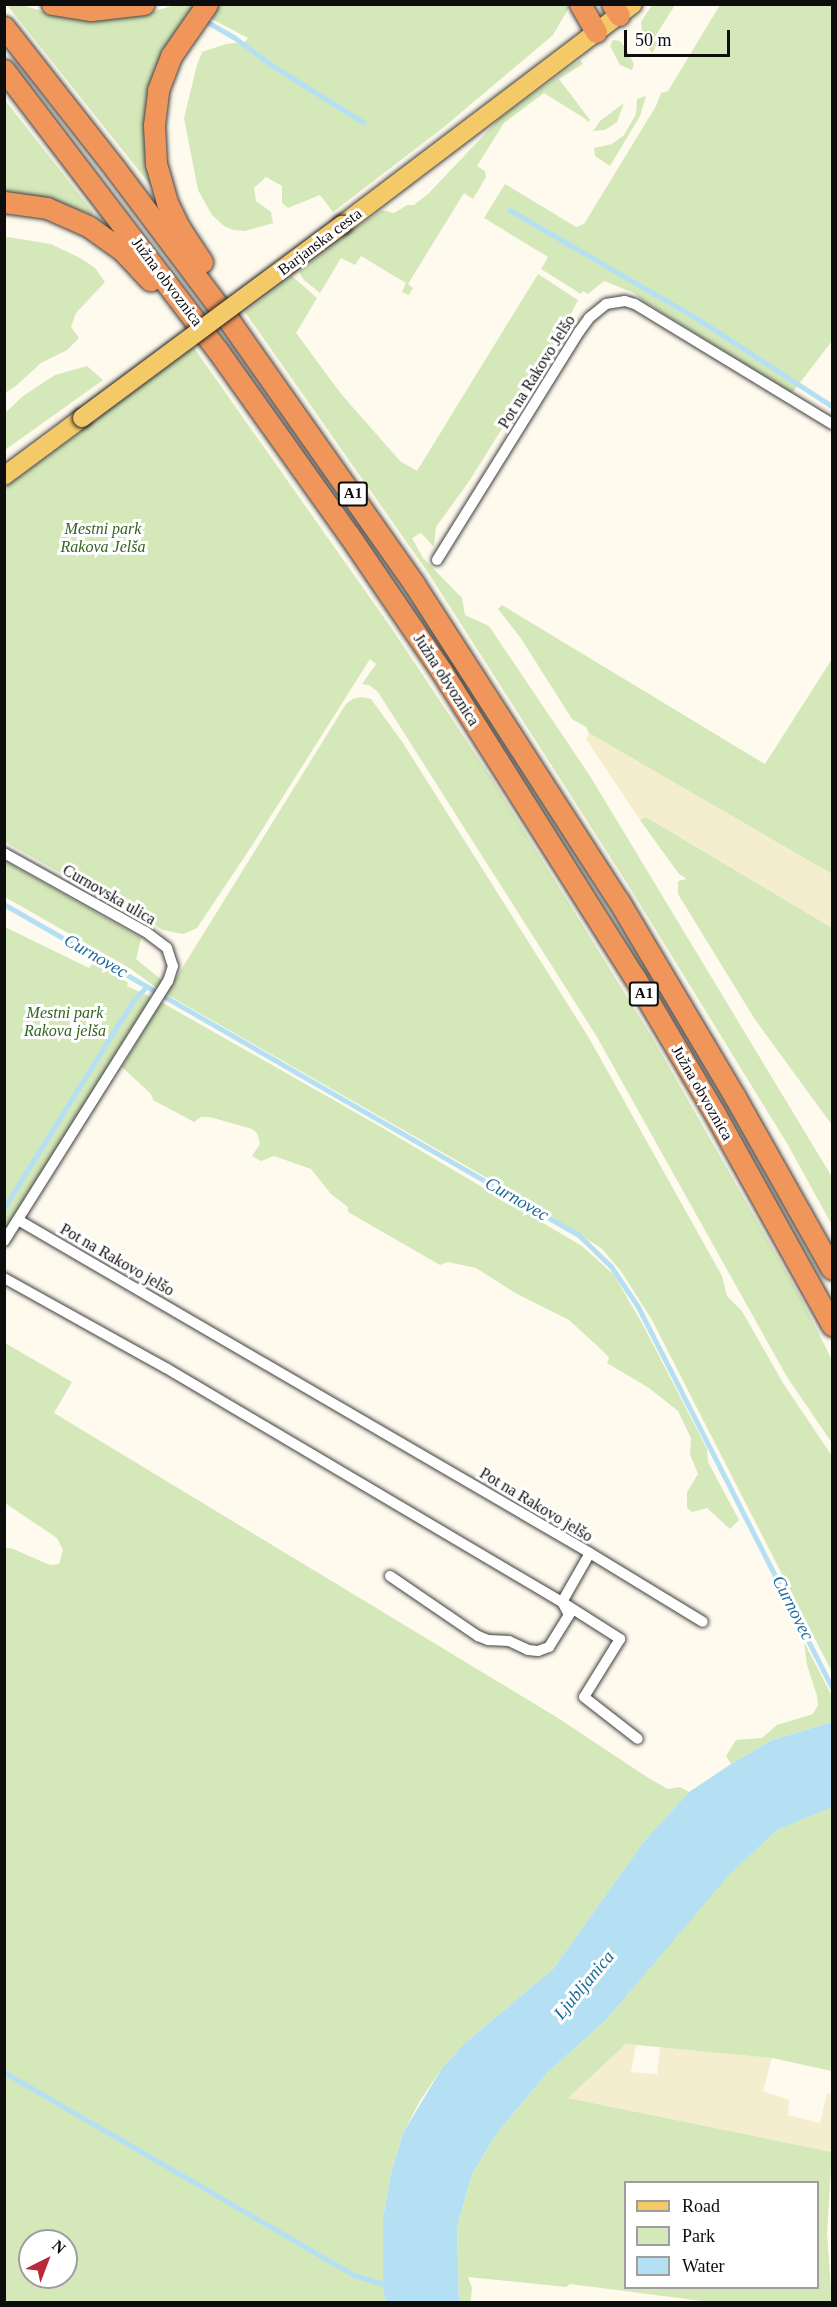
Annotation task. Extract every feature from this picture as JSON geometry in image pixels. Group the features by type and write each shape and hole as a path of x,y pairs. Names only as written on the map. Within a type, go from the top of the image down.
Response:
{"highway":[{"path":"52,4 91,10 144,4"},
{"path":"207,4 181,38 163,75 156,108 155,147 158,173 167,202 179,227 215,281 230,322"},
{"path":"580,4 596,32"},
{"name":"Južna obvoznica","path":"4,27 230,322 358,501 545,782 697,1032 832,1269"},
{"name":"Južna obvoznica","path":"4,70 218,351 374,571 521,795 692,1074 832,1325"},
{"path":"4,202 47,208 67,216 104,237 135,262 176,314 218,351"}],"main road":[{"name":"Barjanska cesta","path":"4,476 342,225 596,32 621,8"}],"street":[{"name":"Pot na Rakovo Jelšo","path":"438,560 579,332 589,318 606,304 625,301 635,304 832,424"},
{"name":"Curnovska ulica","path":"4,853 161,942 172,960 168,981 18,1220"},
{"path":"4,1241 18,1220"},
{"name":"Pot na Rakovo jelšo","path":"18,1220 590,1553 562,1602"},
{"path":"4,1278 166,1368 562,1602 620,1639 584,1697 638,1739"},
{"path":"590,1553 703,1622"},
{"path":"390,1576 478,1636 488,1640 509,1641 528,1650 538,1651 549,1647 568,1615 562,1602"}],"shaded area":[{"path":"589,733 832,874 832,928 646,817 640,820 586,739"},
{"path":"626,2044 636,2045 631,2072 657,2074 660,2047 772,2058 763,2091 789,2100 788,2115 820,2123 827,2093 832,2094 832,2152 568,2098"}],"green space":[{"path":"571,4 553,35 444,127 333,212 320,195 288,208 282,203 282,186 266,177 254,188 256,201 271,212 273,223 245,231 233,230 224,226 212,215 198,190 184,118 197,65 202,52 226,44 245,42 248,38 208,17 220,5"},
{"path":"7,5 22,5 61,17 107,20 148,13 175,5 194,5 164,48 152,187"},
{"path":"652,5 675,5 653,40 658,43 652,53 643,38 641,22"},
{"path":"720,5 832,5 832,341 792,393 634,293 604,281 588,294 583,291 581,294 541,269 548,257 484,218 505,184 576,227 584,224 656,106 661,93 668,91"},
{"path":"613,40 620,41 626,49 634,64 632,70 620,65 610,46"},
{"path":"580,60 583,64 559,79 590,120 586,123 587,120 544,93 504,123 477,166 485,171 486,177 473,199 464,193 408,284 413,288 409,295 402,292 406,283 361,256 355,265 341,258 320,293 304,280 299,272 382,210 394,213 407,205 414,205 429,193 500,118"},
{"path":"646,96 640,116 610,166 595,156 594,148 612,144 624,135 636,114 637,99"},
{"path":"4,99 93,212 92,215 53,200 5,193"},
{"path":"624,103 617,122 605,130 593,131 600,121"},
{"path":"4,238 51,244 95,268 105,282 76,313 71,327 79,338 67,350 41,363 5,393"},
{"path":"538,274 578,300 557,340 470,480 436,527 434,547 421,533 412,538 423,558 462,598 465,615 489,626 590,776 832,1177 832,1225 788,1145 630,888 429,574 245,312 292,276 317,298 296,333 342,395 400,461 417,471"},
{"name":"Mestni park Rakova Jelša","path":"194,348 390,626 492,779 652,1037 802,1300 832,1360 832,1443 787,1377 597,1037 378,692 369,685 362,684 376,664 370,659 197,928 183,934 163,930 5,842 5,487"},
{"path":"87,366 103,380 5,450 5,413 23,396 55,375"},
{"path":"502,605 765,764 832,659 832,874 589,733 586,727 572,719 520,637 498,609"},
{"path":"361,697 371,699 403,743 589,1038 722,1276 727,1296 742,1311 783,1383 832,1456 832,1672 652,1320 621,1271 601,1248 524,1199 166,994 346,704"},
{"path":"646,817 832,928 832,1125 754,1018 678,894 678,881 687,879 679,874 640,820"},
{"path":"5,861 141,938 136,959 163,981 158,989 131,969 5,897"},
{"name":"Mestni park Rakova jelša","path":"5,927 89,968 97,959 128,983 127,986 151,997 5,1234"},
{"path":"161,1002 374,1123 582,1246 614,1275 643,1325 707,1449 708,1462 739,1520 730,1529 707,1508 692,1512 687,1508 687,1492 698,1474 690,1454 691,1438 678,1411 649,1388 607,1363 609,1358 605,1353 569,1320 517,1294 476,1268 448,1262 440,1265 348,1212 348,1207 331,1194 311,1169 274,1156 261,1161 252,1156 260,1144 257,1133 252,1129 210,1117 201,1117 194,1122 153,1100 151,1094 122,1067"},
{"path":"5,1343 72,1382 54,1413 558,1718 650,1779 668,1789 680,1787 689,1792 645,1840 553,1969 465,2043 442,2068 421,2099 403,2133 391,2173 383,2218 383,2290 386,2302 5,2302 4,1548 11,1548 50,1565 59,1564 63,1550 57,1538 5,1503"},
{"path":"804,1642 832,1696 832,1722 772,1740 731,1764 726,1756 736,1740 762,1738 777,1725 813,1714 818,1705 817,1696 807,1665"},
{"path":"832,1805 832,2071 772,2058 626,2044 568,2098 832,2152 827,2233 832,2302 710,2302 570,2284 566,2287 468,2277 472,2288 470,2302 459,2302 457,2227 472,2174 498,2132 547,2073 605,2021 726,1877 777,1830"}],"water":[{"name":"Ljubljanica","path":"832,1722 832,1807 777,1830 730,1874 605,2021 547,2073 498,2132 472,2174 457,2227 459,2302 386,2302 383,2290 383,2218 391,2173 403,2133 442,2068 465,2043 553,1969 645,1840 689,1792 772,1740"}],"waterway":[{"path":"206,21 363,122"},
{"path":"510,210 698,319 832,406"},
{"name":"Curnovec","path":"4,904 579,1235 611,1266 638,1306 832,1686"},
{"path":"4,1208 133,1001 146,987"},
{"path":"4,2072 354,2275 386,2285"}]}
